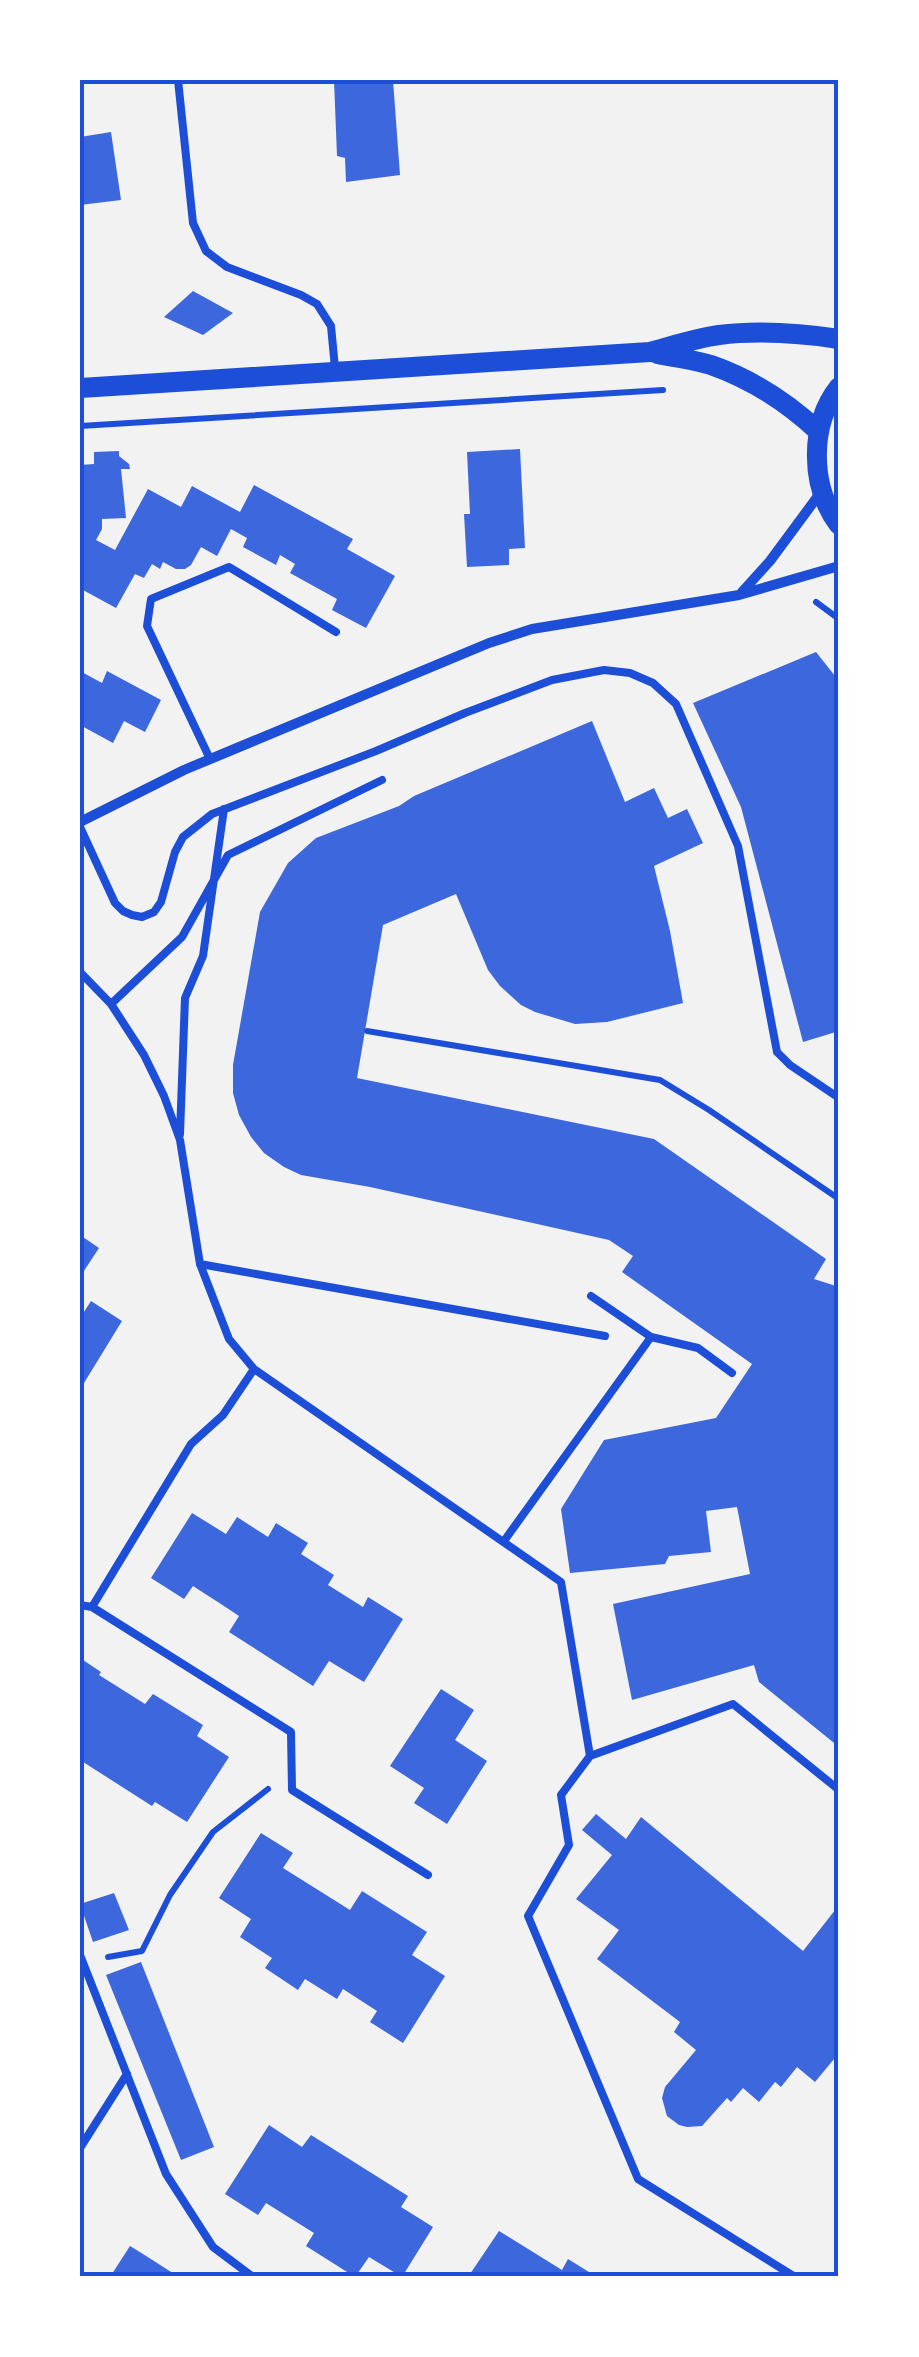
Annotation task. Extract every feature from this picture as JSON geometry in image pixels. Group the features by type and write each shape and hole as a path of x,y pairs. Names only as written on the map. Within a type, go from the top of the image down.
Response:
{"main road":[{"path":"80,388 650,352 716,335 756,332 839,338"},
{"path":"650,352 709,364 742,378 796,410 819,432"},
{"path":"839,387 819,432 816,461 822,491 839,525"}],"street":[{"path":"739,595 770,561 822,491"},
{"path":"80,824 210,759 532,628 739,595 839,566"}],"lane":[{"path":"178,80 193,223 206,252 227,267 317,304 331,326 335,372"},
{"path":"210,759 147,626 150,599 229,566 336,632"},
{"path":"80,824 115,903 123,911 142,917 154,912 161,902 183,837 212,814 552,680 604,670 630,673 653,683 676,704 738,846 777,1052 839,1098"},
{"path":"112,1004 182,937 228,855 382,780"},
{"path":"224,809 203,956 184,998 180,1140 200,1264 229,1339 254,1369 561,1582 590,1756"},
{"path":"80,972 112,1004 144,1055 180,1140"},
{"path":"200,1264 606,1336"},
{"path":"591,1296 651,1337 698,1348 732,1373"},
{"path":"504,1541 651,1337"},
{"path":"92,1608 191,1444 223,1414 254,1369"},
{"path":"80,1604 290,1732 292,1790 428,1875"},
{"path":"795,2277 638,2179 528,1916 570,1845 561,1796 590,1756 733,1704 839,1790"},
{"path":"81,1958 166,2174 212,2247 253,2277"},
{"path":"80,2148 126,2074"}],"path":[{"path":"80,426 667,390"},
{"path":"808,598 839,619"},
{"path":"368,1031 660,1080 839,1199"},
{"path":"81,1958 142,1951 170,1896 212,1832 292,1770"}],"building":[{"path":"334,80 393,80 400,175 346,182 345,158 337,156"},
{"path":"111,132 121,200 80,205 80,137"},
{"path":"193,291 233,313 203,335 164,317"},
{"path":"520,449 525,548 509,549 509,565 467,567 467,452"},
{"path":"119,451 130,469 121,469 126,518 102,519 96,540 115,550 148,489 181,507 192,486 240,512 254,485 353,539 347,549 395,576 366,628 332,610 337,599 290,573 295,564 280,555 276,565 243,547 247,538 231,529 217,556 201,547 185,569 163,562 160,569 152,564 144,578 135,574 116,608 83,590 80,595 80,465 94,464 94,452"},
{"path":"816,652 839,681 839,1031 803,1042 741,807 693,703"},
{"path":"80,671 102,683 107,671 161,700 145,732 124,721 113,743 80,725"},
{"path":"592,721 625,802 654,788 668,818 687,809 703,843 654,866 683,1003 607,1022 575,1024 535,1012 521,1005 488,970 456,894 383,925 357,1078 654,1139 826,1259 814,1279 839,1287 839,1747 759,1682 754,1665 632,1700 613,1604 750,1574 737,1507 706,1511 711,1552 669,1556 665,1564 570,1573 561,1509 604,1440 716,1418 752,1364 622,1272 633,1256 609,1240 301,1175 264,1153 239,1115 233,1093 233,1065 260,912 288,863 316,838"},
{"path":"80,1235 99,1248 80,1277"},
{"path":"91,1301 122,1321 84,1383 80,1380 80,1318"},
{"path":"192,1513 226,1534 237,1517 268,1537 276,1523 308,1543 301,1554 334,1575 328,1585 363,1607 368,1597 403,1619 364,1682 329,1661 313,1686 229,1632 239,1616 224,1606 193,1586 184,1599 151,1578"},
{"path":"80,1658 145,1704 153,1694 203,1725 197,1736 229,1757 187,1822 155,1802 152,1806 80,1760"},
{"path":"441,1689 474,1710 455,1740 487,1761 447,1824 414,1803 424,1788 390,1766"},
{"path":"596,1814 626,1839 641,1817 803,1951 839,1905 839,2053 815,2082 797,2067 781,2087 775,2082 759,2102 743,2088 731,2102 727,2098 702,2126 679,2125 667,2116 662,2098 665,2087 696,2050 674,2032 680,2022 597,1959 619,1930 576,1899 612,1855 582,1830"},
{"path":"261,1833 293,1853 283,1868 350,1910 362,1891 427,1932 412,1955 445,1976 403,2043 370,2022 377,2011 343,1989 337,1999 305,1979 298,1990 265,1968 272,1958 240,1937 251,1919 219,1898"},
{"path":"114,1893 129,1930 93,1942 80,1904"},
{"path":"141,1962 214,2147 181,2160 106,1975"},
{"path":"269,2125 302,2147 311,2135 408,2196 401,2207 433,2227 402,2277 369,2257 355,2277 306,2246 314,2233 266,2203 258,2215 225,2194"},
{"path":"499,2231 562,2270 568,2259 597,2277 468,2277"},
{"path":"130,2246 143,2254 179,2277 110,2277"}]}
